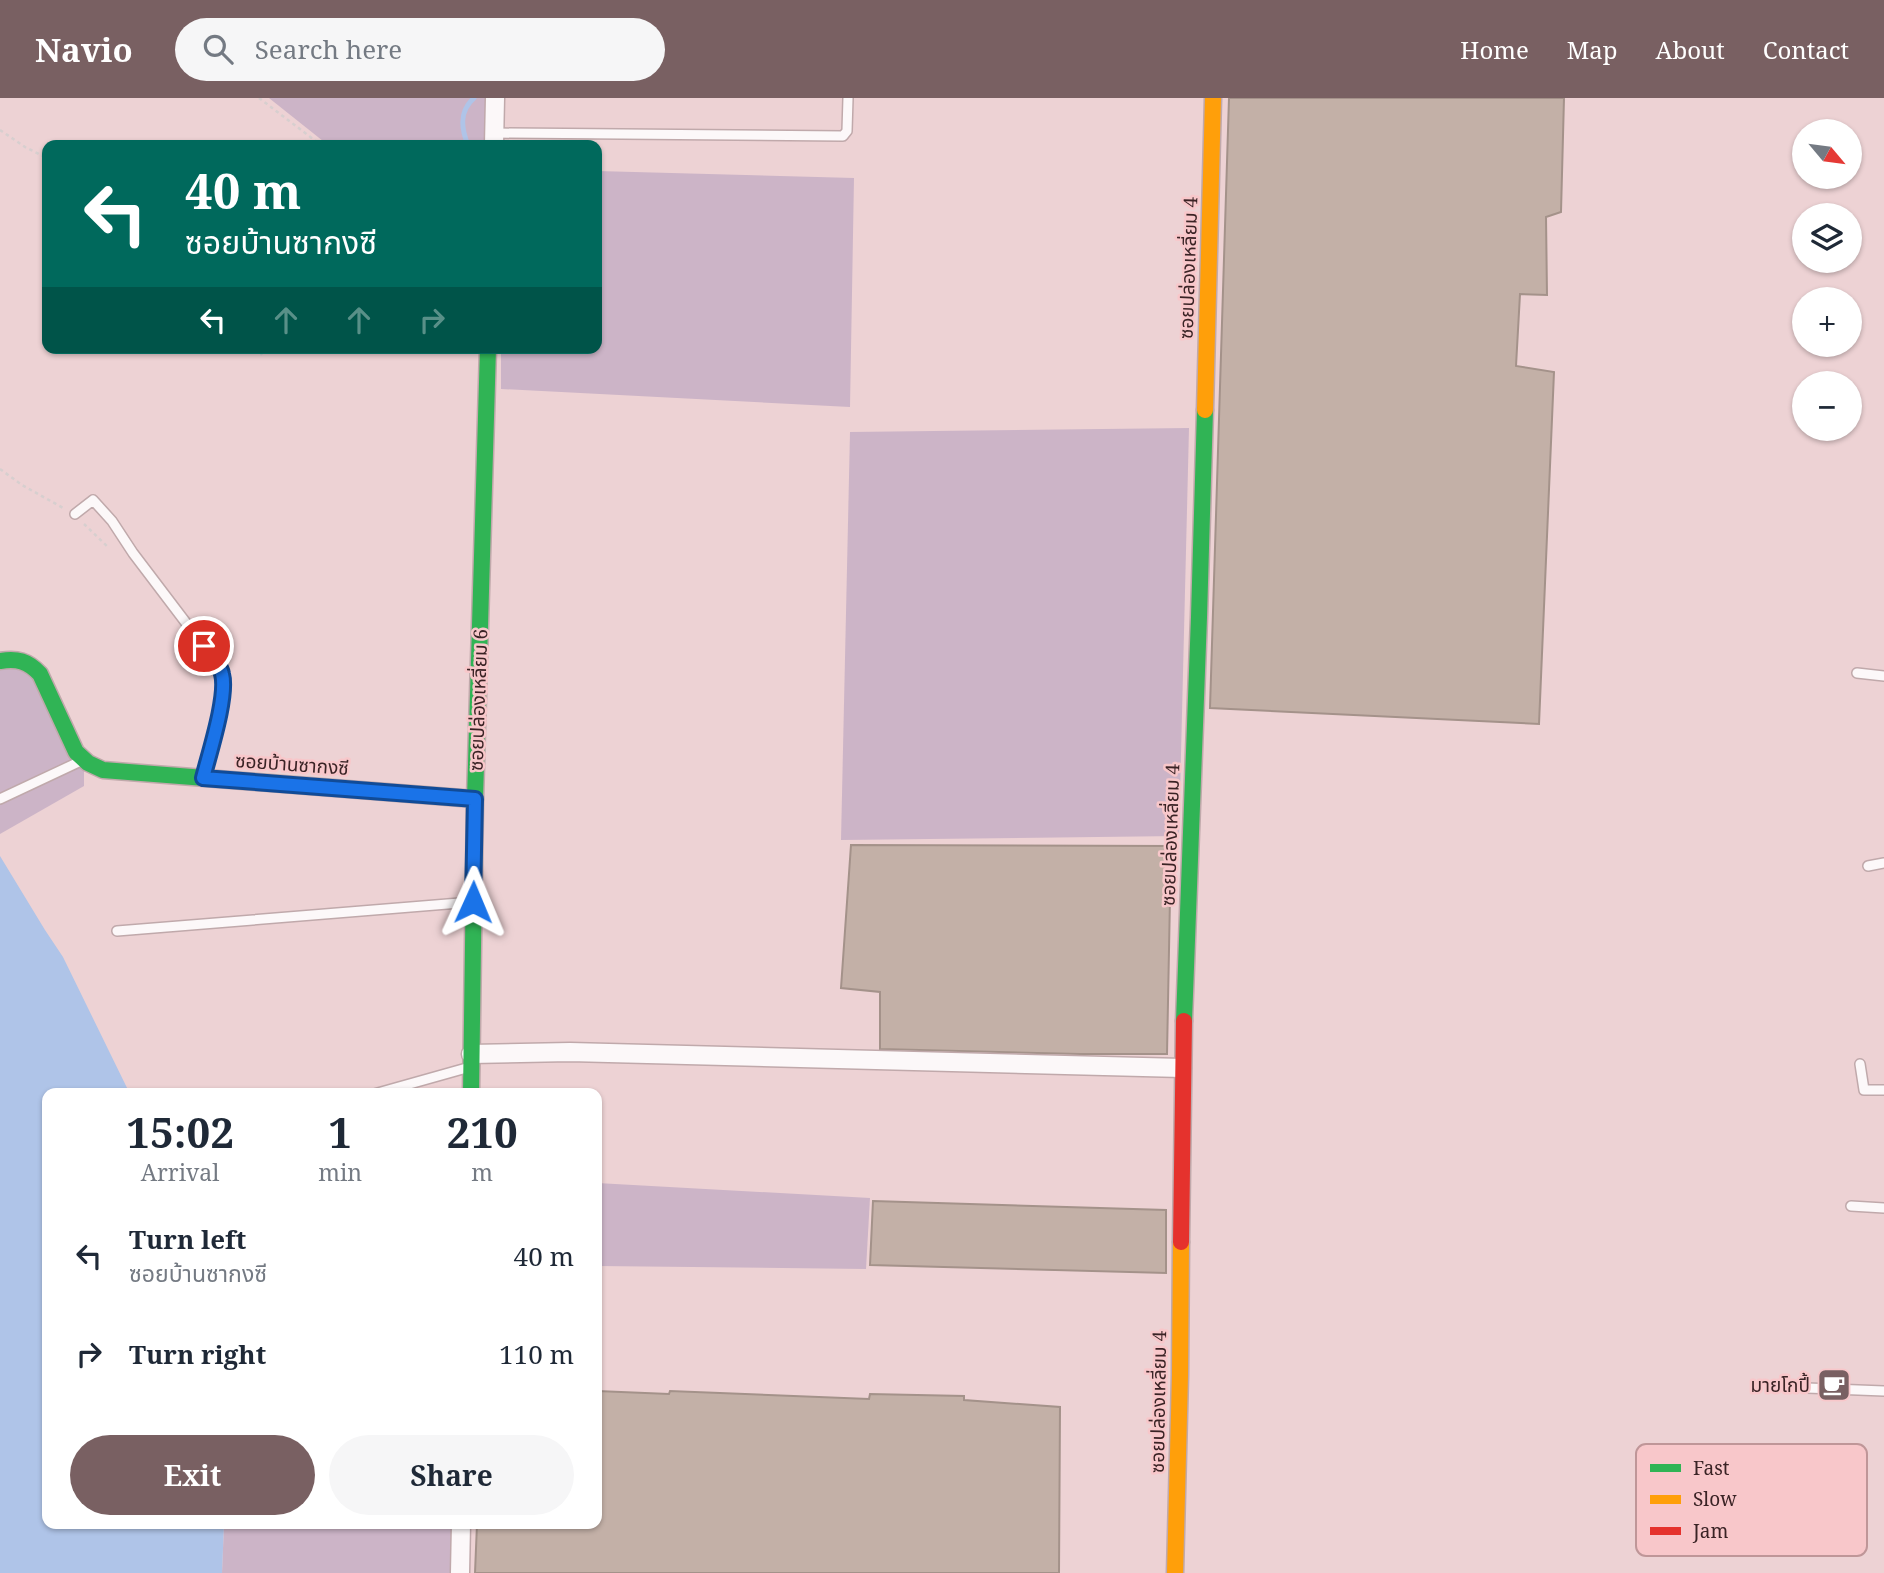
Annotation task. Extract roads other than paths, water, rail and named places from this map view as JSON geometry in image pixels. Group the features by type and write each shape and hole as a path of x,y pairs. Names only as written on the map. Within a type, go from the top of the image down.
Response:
{"street":[{"path":"494,139 495,98"},
{"name":"ซอยปล่องเหลี่ยม 4","path":"1175,1573 1180,1376 1182,1068 1199,617 1213,98"},
{"name":"ซอยปล่องเหลี่ยม 6","path":"471,1088 475,799 488,354"},
{"path":"0,661 21,659 35,667 76,752 84,760"},
{"name":"ซอยบ้านซากงซี","path":"84,760 103,770 475,799"},
{"path":"471,1060 570,1052 1182,1068"},
{"path":"460,1573 461,1529"}],"lane":[{"path":"494,139 843,136 848,131 848,98"},
{"path":"75,514 93,500 218,664 223,690 203,778"},
{"path":"1857,673 1884,676"},
{"path":"0,799 84,760"},
{"path":"1868,866 1884,863"},
{"path":"117,931 473,902"},
{"path":"391,1088 471,1060"},
{"path":"1860,1064 1864,1090 1884,1090"},
{"path":"1851,1206 1881,1208"},
{"path":"1807,1388 1884,1391"}],"water":[{"path":"0,856 63,957 127,1088 42,1088 42,1529 224,1529 222,1573 0,1573"}],"waterway":[{"path":"466,140 464,114 474,98"}],"place":[{"name":"มายโกปี้","path":"1834,1385"}]}
